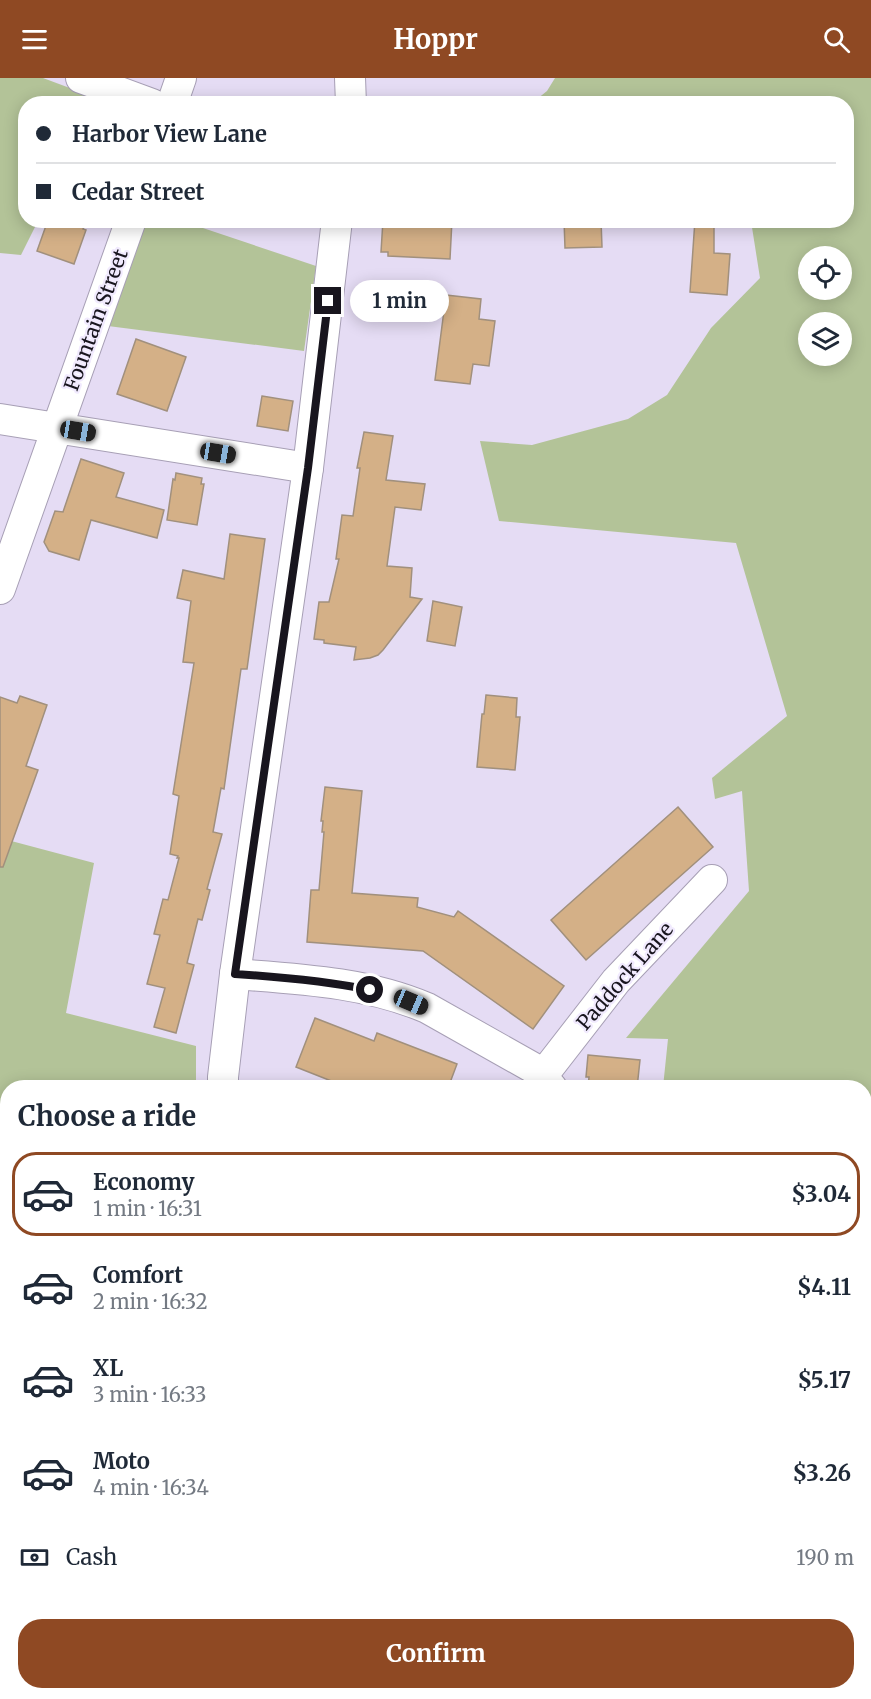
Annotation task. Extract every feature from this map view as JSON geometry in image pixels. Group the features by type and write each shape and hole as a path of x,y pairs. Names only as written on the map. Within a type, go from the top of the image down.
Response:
{"street":[{"path":"81,78 130,96"},
{"path":"175,96 181,78"},
{"path":"350,78 351,96"},
{"name":"Fountain Street","path":"0,589 128,228"},
{"path":"223,1080 235,974 308,468 336,228"},
{"path":"0,419 308,468"},
{"name":"Paddock Lane","path":"549,1080 616,981 712,880"},
{"path":"235,974 343,984 395,996 427,1008 537,1070 547,1080"}],"green space":[{"path":"0,78 43,78 91,96 18,96 18,228 34,228 21,255 0,253"},
{"path":"555,78 871,78 871,1080 664,1080 668,1039 626,1038 749,891 742,791 715,799 712,778 787,716 736,543 499,521 480,441 532,445 628,419 667,395 711,328 760,278 752,228 854,228 854,96 541,96"},
{"path":"143,228 203,228 316,266 304,351 108,326"},
{"path":"0,838 94,863 66,1013 196,1046 196,1080 0,1080"}],"building":[{"path":"45,228 83,228 86,230 74,264 37,251"},
{"path":"382,228 452,228 450,259 388,256 388,252 381,252"},
{"path":"564,228 601,228 602,247 565,248"},
{"path":"694,228 714,228 714,253 730,254 727,295 690,292"},
{"path":"446,295 481,299 479,319 495,321 489,366 473,364 470,384 435,380"},
{"path":"136,339 186,357 167,411 117,394"},
{"path":"262,396 293,401 288,431 257,426"},
{"path":"364,432 393,436 386,480 425,484 421,510 395,507 387,566 412,568 410,597 422,599 378,655 354,660 356,647 324,643 324,640 314,639 319,602 329,602 339,559 336,559 342,515 353,516 360,468 357,468"},
{"path":"81,459 124,473 116,497 164,510 157,538 91,520 79,560 49,551 44,542 55,511 63,512"},
{"path":"176,473 202,478 201,484 204,484 197,525 167,520 173,479 175,480"},
{"path":"230,534 265,539 247,669 241,669 224,789 221,788 213,832 222,834 207,889 210,890 202,920 198,919 187,963 194,965 176,1033 154,1027 165,988 147,984 160,935 154,934 163,899 168,900 179,858 170,854 179,796 173,794 194,663 183,662 191,601 177,598 183,570 224,579"},
{"path":"433,601 462,607 455,646 427,641"},
{"path":"486,695 517,698 516,717 520,717 515,770 477,767"},
{"path":"20,696 47,705 26,766 38,770 3,867 0,867 0,697 17,703"},
{"path":"325,787 362,791 352,893 418,898 417,907 454,917 458,911 564,986 533,1029 423,951 307,942 311,890 319,890 324,832 322,832 323,821 321,821"},
{"path":"678,807 713,847 586,960 551,920"},
{"path":"315,1018 374,1041 377,1033 457,1064 451,1080 329,1080 296,1067"},
{"path":"588,1055 640,1060 638,1080 589,1080 589,1077 586,1077"}],"route":[{"path":"328,301 308,468 235,974 301,979 370,990"}]}
